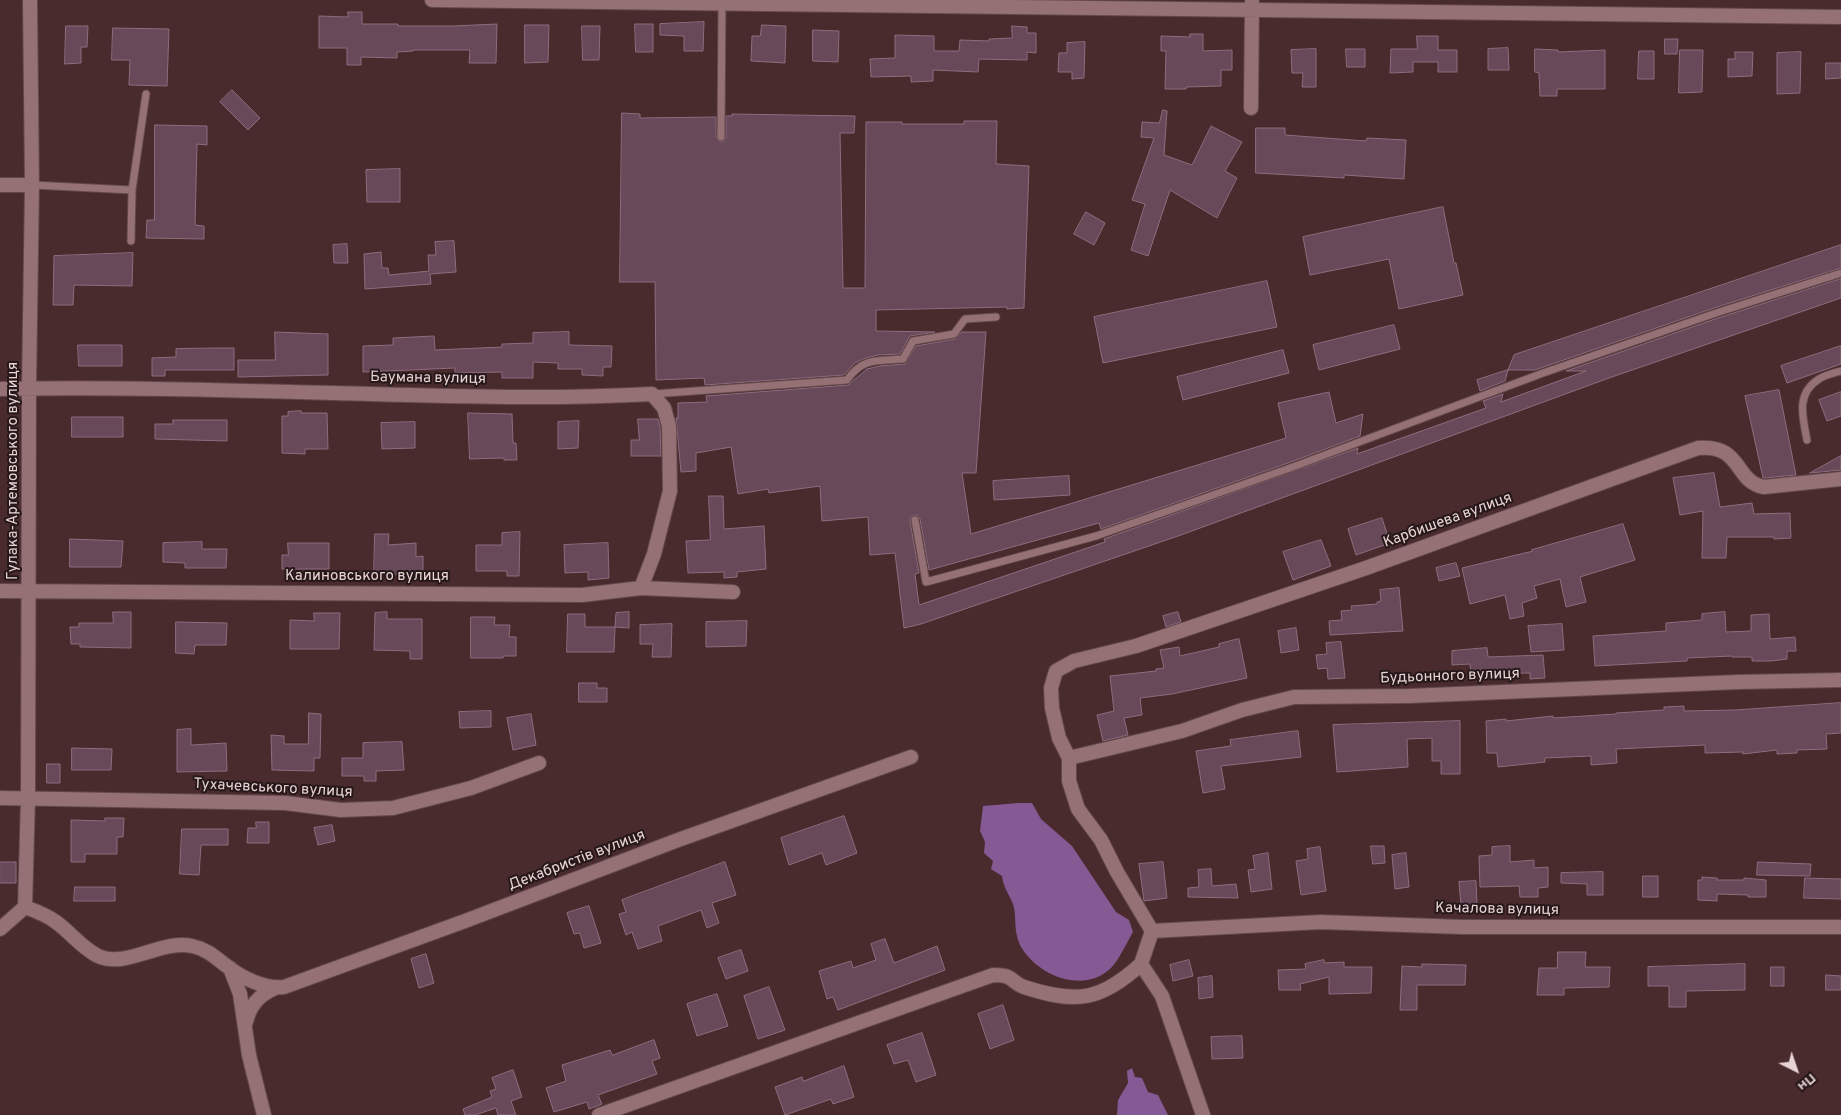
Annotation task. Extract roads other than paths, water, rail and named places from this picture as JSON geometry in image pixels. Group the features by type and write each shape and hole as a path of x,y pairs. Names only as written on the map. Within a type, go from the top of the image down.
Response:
{"street":[{"name":"Гулака-Артемовського вулиця","path":"25,907 30,590 29,388 32,185 30,0"},
{"path":"432,0 1252,4 1841,17"},
{"path":"1251,108 1252,4"},
{"path":"0,185 32,185"},
{"name":"Баумана вулиця","path":"0,388 264,391 581,398 652,394"},
{"path":"641,588 654,554 670,492 669,426 664,408 652,394"},
{"name":"Карбишева вулиця","path":"1069,758 1059,738 1052,708 1051,688 1056,671 1074,661 1136,646 1366,568 1698,448 1711,447 1724,452 1736,462 1749,481 1755,486 1774,487 1841,479"},
{"name":"Калиновського вулиця","path":"0,590 582,595 641,588 733,592"},
{"name":"Будьонного вулиця","path":"1069,758 1182,731 1242,710 1294,697 1409,696 1738,682 1841,680"},
{"name":"Декабристів вулиця","path":"275,988 302,982 678,840 910,757"},
{"path":"599,1115 993,975 1007,976 1018,985 1044,994 1072,998 1101,993 1123,981 1141,964 1152,931 1116,872 1101,840 1078,809 1069,781 1069,758"},
{"name":"Тухачевського вулиця","path":"0,798 285,804 341,810 393,808 471,788 539,763"},
{"path":"0,930 25,907 55,920 80,943 99,957 128,958 169,946 191,946 213,954 230,968 256,982 275,988"},
{"name":"Качалова вулиця","path":"1152,931 1321,922 1462,927 1841,927"},
{"path":"1141,964 1162,996 1203,1115"},
{"path":"230,968 240,994 249,1055 264,1115"},
{"path":"245,1033 248,1014 255,1001 266,992 275,988"}],"lane":[{"path":"720,137 722,2"},
{"path":"132,241 132,190 146,94"},
{"path":"32,185 132,190"},
{"path":"916,520 926,582 1096,536 1290,468 1543,373 1716,313 1841,273"},
{"path":"652,394 847,380 854,370 864,362 903,359 914,341 954,334 965,319 996,317"},
{"path":"1807,440 1801,407 1804,392 1818,379 1841,371"}]}
